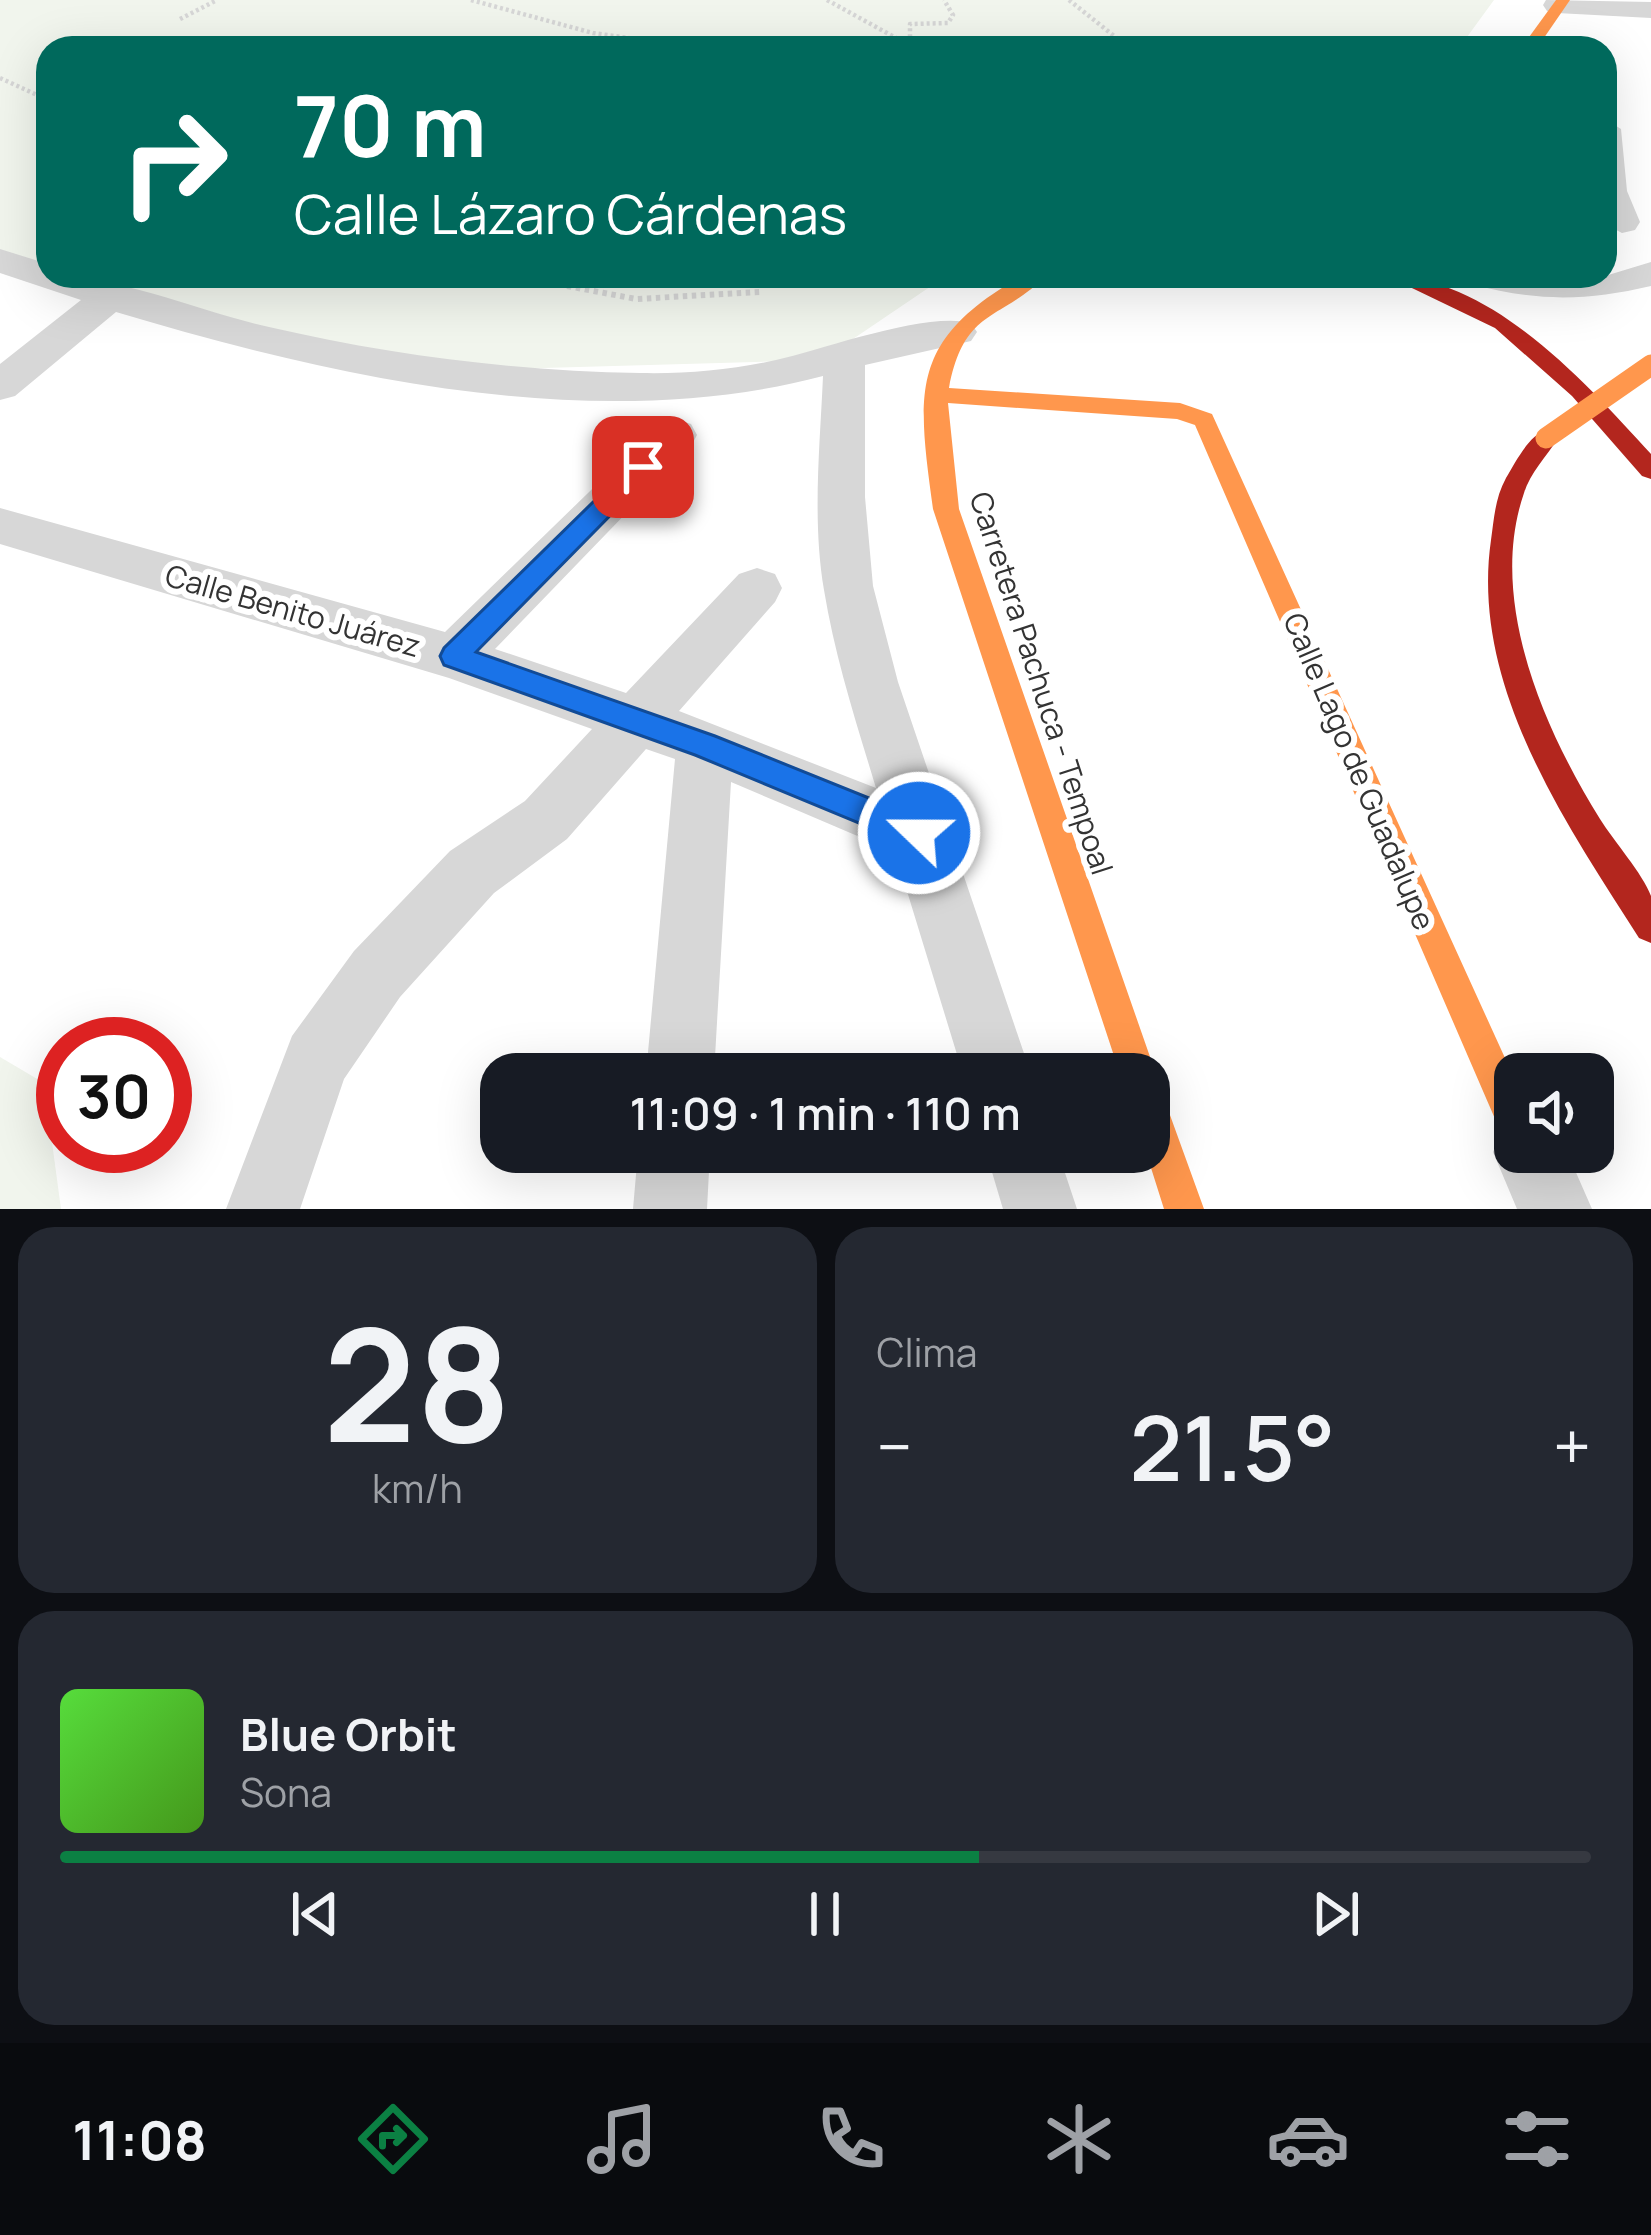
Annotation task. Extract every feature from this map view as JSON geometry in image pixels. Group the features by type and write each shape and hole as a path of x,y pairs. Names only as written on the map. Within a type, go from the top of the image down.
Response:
{"main road":[{"path":"1537,36 1560,3"},
{"path":"957,332 1019,288"},
{"path":"1424,288 1503,323 1580,391 1651,470"},
{"name":"Carretera Pachuca - Tempoal","path":"957,332 936,395 946,509 1131,1053"},
{"path":"1651,365 1546,438 1510,497 1500,585 1519,694 1565,796 1651,926"},
{"name":"Calle Lago de Guadalupe","path":"936,395 1180,411 1204,420 1494,1074"},
{"path":"1170,1168 1184,1209"}],"street":[{"path":"1560,3 1651,10"},
{"path":"0,260 36,273"},
{"path":"1617,281 1651,274"},
{"path":"80,288 314,353 464,377 627,388 776,376 904,339 957,332"},
{"path":"1544,288 1562,292 1582,288"},
{"path":"0,386 108,298"},
{"path":"844,358 842,497 848,586 871,682 990,1053"},
{"path":"454,656 675,435"},
{"name":"Calle Benito Juárez","path":"0,526 454,656 705,745 919,833"},
{"path":"263,1209 316,1060 377,974 472,872 545,820 757,588"},
{"path":"682,1053 705,745"},
{"path":"670,1209 673,1173"},
{"path":"1029,1173 1040,1209"},
{"path":"1539,1173 1555,1209"}],"path":[{"path":"180,19 217,0"},
{"path":"471,0 614,36"},
{"path":"827,0 892,36"},
{"path":"911,36 910,24 948,23 953,15 944,0"},
{"path":"1069,0 1115,36"},
{"path":"0,77 36,94"},
{"path":"568,288 632,302 695,302 760,292"}],"shaded area":[{"path":"0,0 1494,0 1468,36 36,36 36,269 0,256"},
{"path":"93,288 928,288 822,360 470,370 195,323"},
{"path":"0,1057 36,1078 36,1173 56,1173 61,1209 0,1209"}],"traffic: slow":[{"path":"1538,36 1563,0"},
{"path":"1016,288 981,310 951,343 938,388 939,463 946,509 1131,1053"},
{"path":"1546,438 1651,365"},
{"path":"936,395 1180,411 1204,420 1494,1075"},
{"path":"1170,1168 1184,1209"}],"traffic: jam":[{"path":"1424,288 1503,323 1580,391 1651,470"},
{"path":"1546,438 1511,493 1501,560 1504,617 1516,673 1559,778 1651,926"}],"route":[{"path":"643,467 454,656 705,745 919,833"}]}
